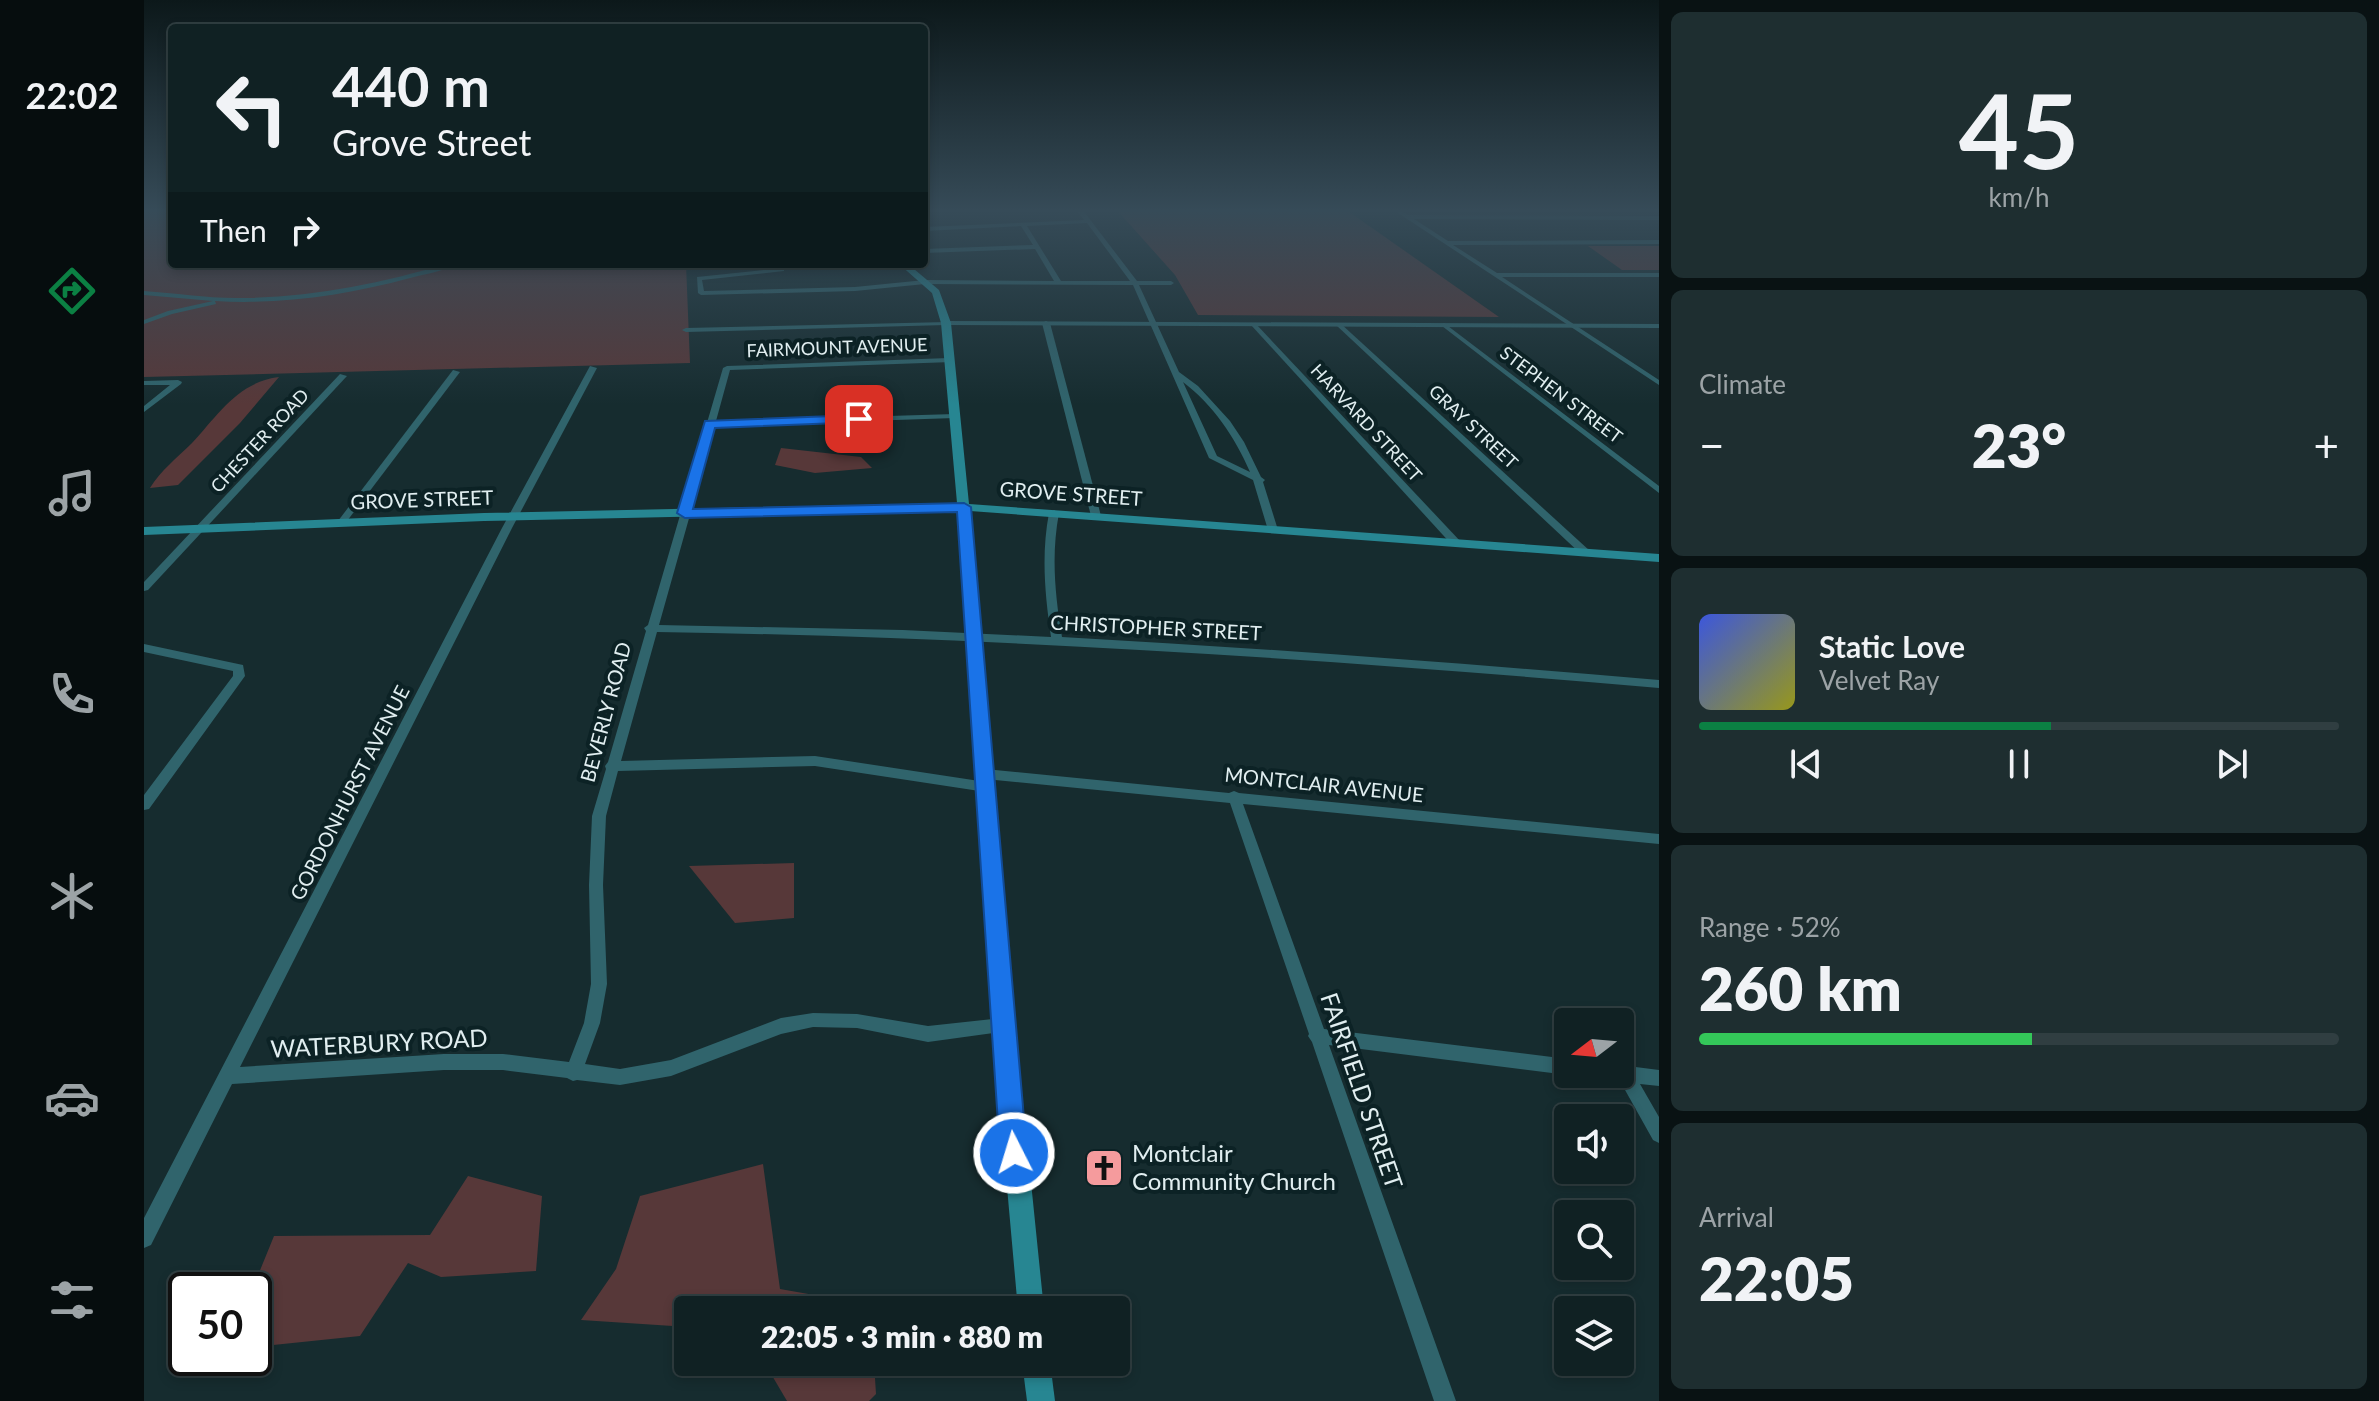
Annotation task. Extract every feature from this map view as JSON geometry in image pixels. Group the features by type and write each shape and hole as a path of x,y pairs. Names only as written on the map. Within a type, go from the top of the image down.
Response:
{"main road":[{"path":"916,274 940,298 946,323 986,781 1002,1026 1030,1296"},
{"name":"GROVE STREET","path":"144,531 513,517 964,507 1659,558"},
{"path":"1038,1376 1041,1401"}],"street":[{"path":"144,322 170,312 233,300 331,294 383,285 419,274"},
{"path":"725,274 699,278 701,293 855,289 925,282 1171,283"},
{"path":"1054,274 1059,283"},
{"path":"1129,274 1213,458 1260,480"},
{"path":"1495,275 1659,275"},
{"path":"1495,275 1659,383"},
{"path":"144,293 233,300"},
{"path":"165,294 178,302 170,312"},
{"path":"686,330 946,323 1659,326"},
{"path":"1046,323 1096,516"},
{"name":"HARVARD STREET","path":"1253,324 1457,544"},
{"name":"GRAY STREET","path":"1338,324 1586,553"},
{"name":"STEPHEN STREET","path":"1444,325 1659,490"},
{"name":"FAIRMOUNT AVENUE","path":"727,368 949,360"},
{"name":"GORDONHURST AVENUE","path":"144,1238 513,517 593,368"},
{"name":"BEVERLY ROAD","path":"573,1073 592,1023 599,984 596,885 599,816 650,628 727,368"},
{"path":"341,523 456,372"},
{"path":"1177,374 1194,385 1215,409 1251,460 1260,480 1273,530"},
{"name":"CHESTER ROAD","path":"144,588 343,376"},
{"path":"144,383 178,382 144,410"},
{"path":"710,424 955,416"},
{"path":"1227,465 1251,460"},
{"path":"1054,513 1047,571 1057,640"},
{"name":"CHRISTOPHER STREET","path":"650,628 974,635 1383,660 1659,684"},
{"path":"144,648 239,668 239,676 144,805"},
{"name":"MONTCLAIR AVENUE","path":"611,766 815,761 986,781 1234,796 1659,839"},
{"name":"FAIRFIELD STREET","path":"1234,796 1445,1401"},
{"name":"WATERBURY ROAD","path":"227,1076 444,1062 503,1062 620,1077 671,1068 781,1026 813,1020 857,1021 928,1034 1002,1026"},
{"path":"1316,1036 1554,1065"},
{"path":"1634,1075 1659,1078"},
{"path":"1631,1088 1659,1134"}],"shaded area":[{"path":"144,274 686,274 690,363 144,377"},
{"path":"1438,274 1499,317 1198,315 1175,275"},
{"path":"279,377 240,423 178,485 150,488 230,401 252,385"},
{"path":"781,448 861,457 872,468 815,473 775,465"},
{"path":"794,863 794,918 735,923 689,866"},
{"path":"763,1164 780,1289 820,1296 674,1296 674,1326 581,1320 616,1269 640,1196"},
{"path":"468,1176 542,1196 536,1271 441,1277 408,1263 360,1336 272,1345 272,1272 259,1272 274,1236 430,1235"},
{"path":"772,1376 875,1376 876,1394 869,1401 787,1401"}],"place":[{"name":"Montclair Community Church","path":"1104,1168"}],"route":[{"path":"859,419 710,424 685,513 964,507 1014,1153"}]}
